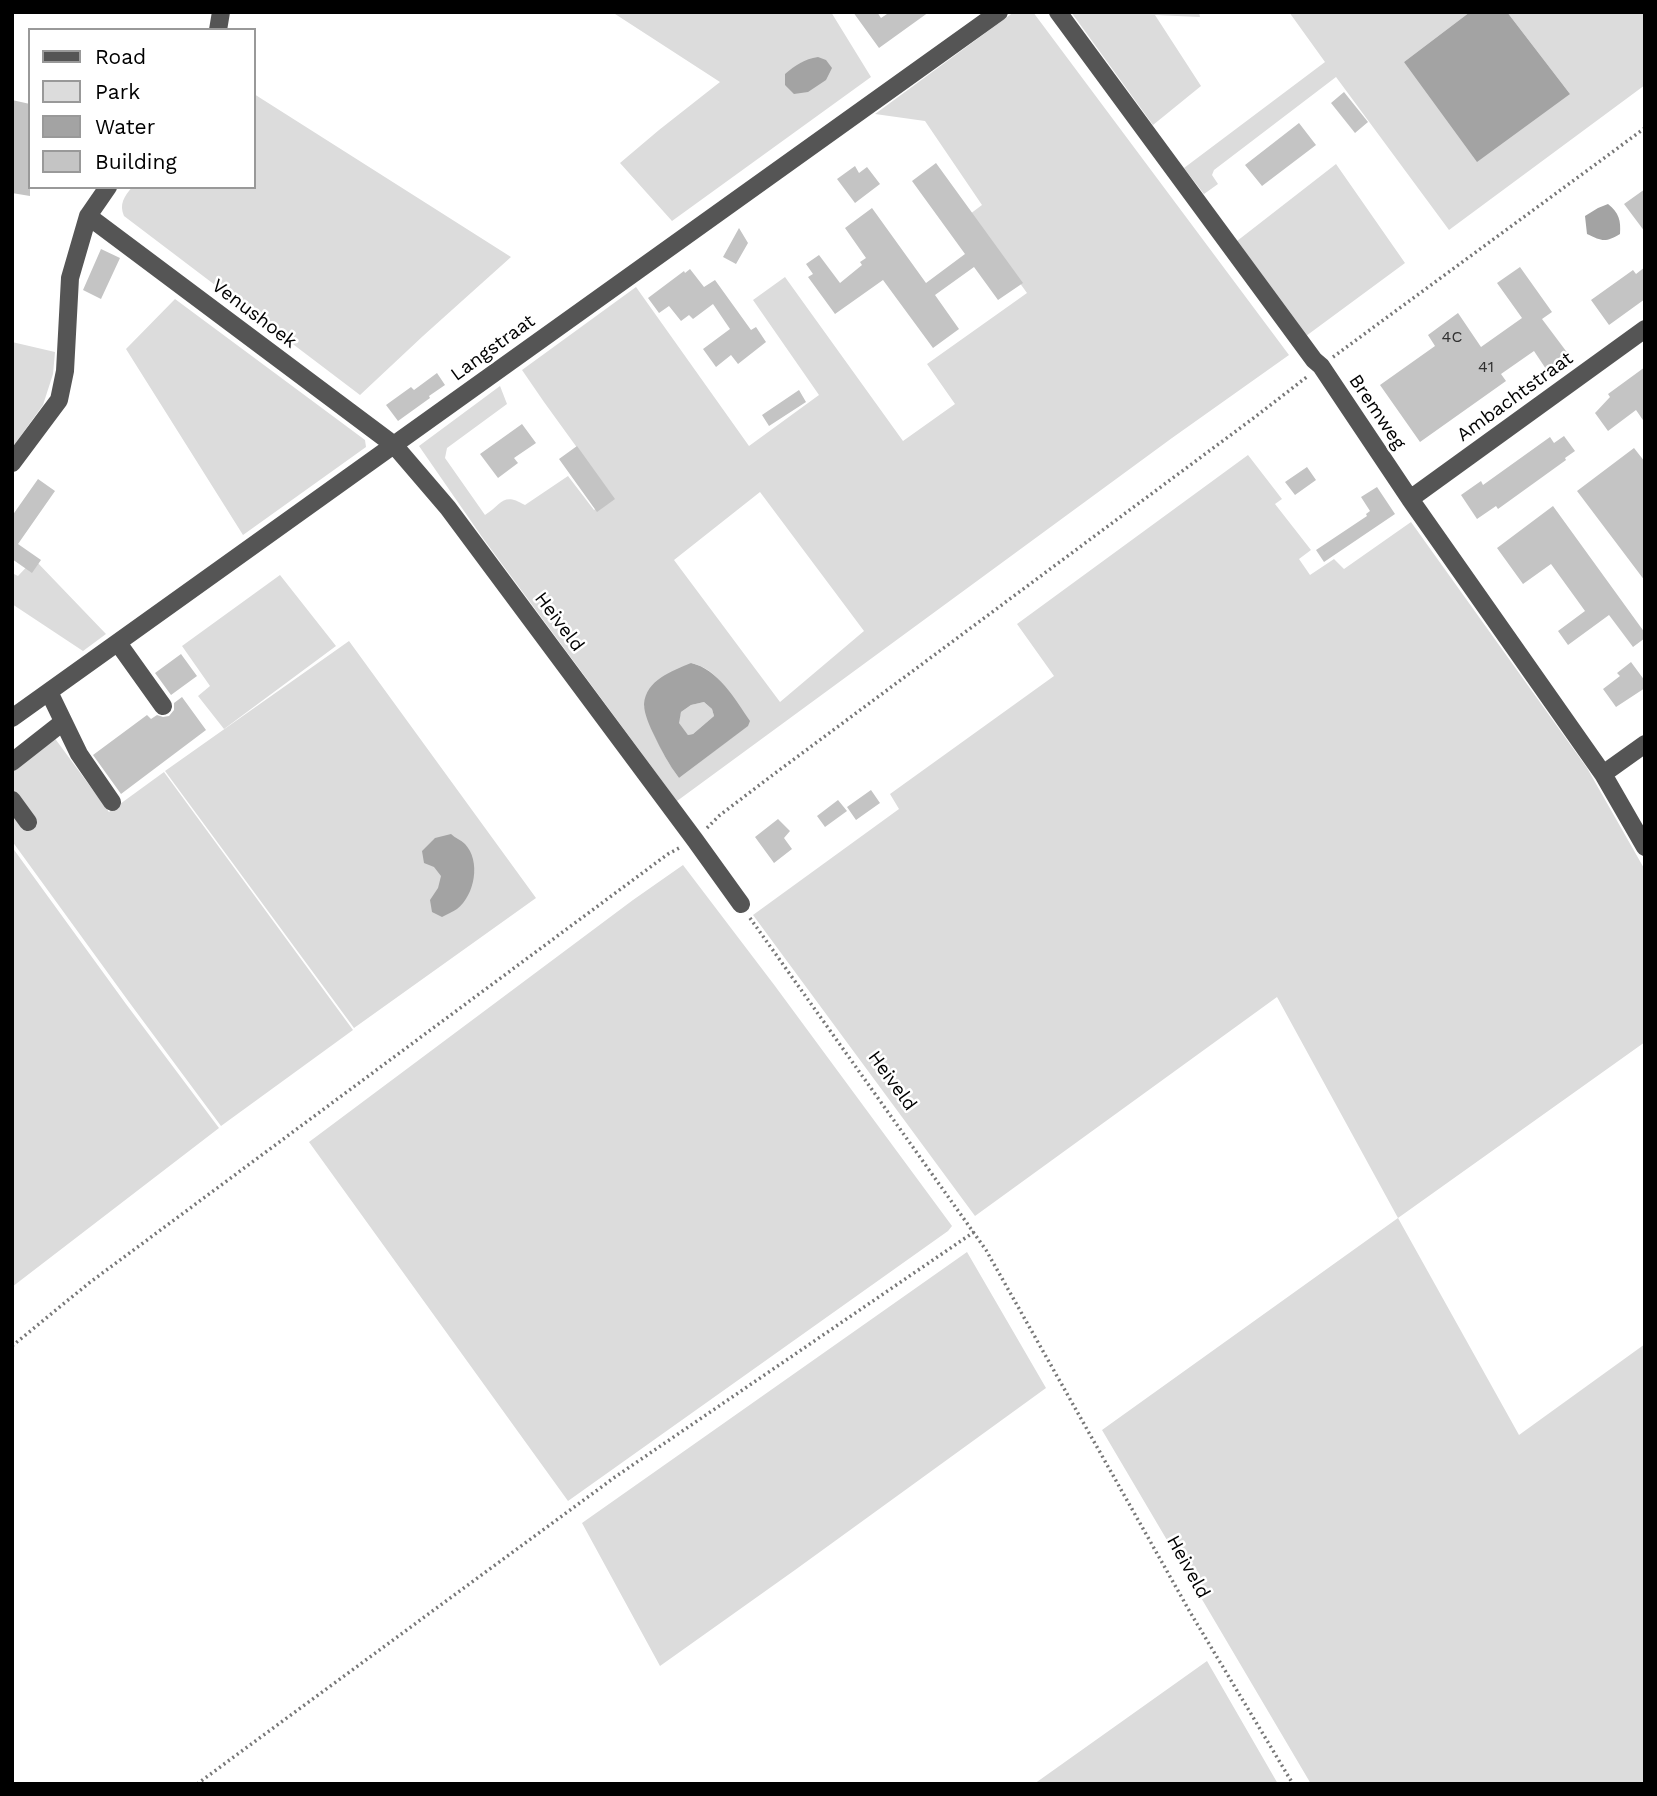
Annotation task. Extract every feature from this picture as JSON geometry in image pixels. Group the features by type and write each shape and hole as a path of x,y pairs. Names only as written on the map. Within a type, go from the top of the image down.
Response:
{"street":[{"name":"Langstraat","path":"12,718 998,12"},
{"name":"Bremweg","path":"1058,12 1321,366 1410,499 1603,774 1645,847"},
{"path":"12,463 59,400 65,371 69,278 88,216 107,189"},
{"name":"Venushoek","path":"88,216 394,445"},
{"name":"Ambachtstraat","path":"1410,499 1645,329"},
{"name":"Heiveld","path":"394,445 448,508 741,904"},
{"path":"118,643 163,706"},
{"path":"49,692 79,754 112,802"},
{"path":"12,762 64,722"},
{"path":"1603,774 1645,744"},
{"path":"12,800 28,822"}],"path":[{"path":"12,1346 89,1283 338,1097 668,854 695,840 730,807 1645,128"},
{"name":"Heiveld","path":"741,904 986,1250 1190,1612 1293,1784"},
{"path":"197,1784 615,1477 974,1232"}],"green space":[{"path":"612,12 831,12 871,77 672,221 620,163 720,82"},
{"path":"1014,12 1033,12 1289,355 677,801 482,537 419,446 500,386 507,404 447,448 445,458 485,515 507,499 525,505 568,476 594,510 612,496 522,370 636,287 749,446 819,395 753,300 785,277 903,441 955,404 927,364 1027,293 970,214 982,205 925,121 875,114","holes":["760,492 864,631 780,702 674,560","691,663 701,666 718,679 747,726 679,778 658,744 644,706"]},
{"path":"1071,12 1199,12 1200,17 1155,15 1201,86 1153,125"},
{"path":"1289,12 1470,12 1404,62 1570,94 1507,12 1645,12 1645,85 1449,230 1336,77 1214,170 1212,175 1218,184 1204,194 1184,168 1325,62"},
{"path":"256,95 511,257 360,395 124,216 122,208 131,189 256,189"},
{"path":"1336,164 1405,263 1306,336 1237,241"},
{"path":"175,299 365,440 366,447 243,535 126,349"},
{"path":"12,342 55,352 53,374 43,405 12,448"},
{"path":"1248,455 1282,499 1275,504 1311,550 1299,559 1310,575 1334,559 1344,569 1411,522 1587,768 1645,870 1645,1042 1398,1218 1277,997 975,1216 753,915 899,809 890,794 1054,676 1017,624"},
{"path":"34,559 106,634 83,651 12,604 12,573 18,576"},
{"path":"280,575 336,646 224,729 198,696 210,686 182,646"},
{"path":"349,641 536,898 354,1028 165,771"},
{"path":"704,702 712,709 714,716 693,734 688,735 678,723 681,712 691,705"},
{"path":"48,729 109,812 164,772 353,1030 221,1126 12,841 12,755"},
{"path":"12,847 219,1128 12,1287"},
{"path":"683,865 952,1226 568,1501 309,1142"},
{"path":"1398,1218 1519,1435 1645,1344 1645,1784 1311,1784 1102,1430"},
{"path":"967,1252 1046,1388 660,1666 582,1523"},
{"path":"1207,1661 1278,1784 1034,1784"}],"water":[{"path":"1470,12 1507,12 1570,94 1477,162 1404,62"},
{"path":"818,57 826,60 832,68 826,80 808,92 794,94 785,85 785,74 800,63"},
{"path":"1608,204 1618,217 1620,234 1604,240 1587,234 1585,216"},
{"path":"691,663 701,666 718,678 750,721 748,726 679,778 652,732 644,704 655,683 668,673","holes":["704,702 712,709 714,716 693,734 688,735 679,723 681,712 691,705"]},
{"path":"451,834 470,851 474,878 463,903 442,917 432,912 430,900 438,888 441,876 434,867 424,863 422,851 435,838"}],"building":[{"path":"853,12 877,12 881,18 890,12 929,12 879,48"},
{"path":"1344,92 1368,122 1355,133 1331,103"},
{"path":"12,100 28,104 30,196 12,193"},
{"path":"1299,123 1316,145 1262,186 1245,165"},
{"path":"936,163 1023,283 998,300 974,267 935,295 959,329 933,348 883,280 835,314 808,277 813,274 806,264 819,255 840,283 862,265 860,262 866,258 845,228 872,208 926,283 965,254 912,181"},
{"path":"855,166 859,173 867,167 880,184 855,203 837,179"},
{"path":"1645,189 1645,232 1624,204"},
{"path":"739,228 748,243 736,264 723,257"},
{"path":"101,249 120,258 101,299 83,290"},
{"path":"1520,267 1552,312 1542,319 1569,355 1546,369 1534,351 1501,374 1506,381 1420,442 1380,385 1435,346 1428,335 1458,313 1481,347 1522,318 1497,283"},
{"path":"1645,267 1645,299 1609,325 1591,300 1633,270 1636,274"},
{"path":"690,269 704,287 715,280 751,330 756,327 766,342 738,364 731,355 716,367 703,349 730,329 713,304 693,319 689,315 681,321 669,306 659,313 648,298"},
{"path":"1645,367 1645,423 1636,410 1608,431 1595,413 1610,397 1608,394"},
{"path":"437,373 445,385 398,421 386,405 411,387 414,390"},
{"path":"799,390 806,402 769,426 762,415"},
{"path":"522,424 536,443 514,458 518,463 498,478 480,454"},
{"path":"1564,436 1575,451 1565,458 1566,460 1498,509 1496,506 1477,519 1461,495 1481,481 1483,485 1550,437 1554,443"},
{"path":"577,446 615,499 597,512 559,459"},
{"path":"1634,448 1645,462 1645,581 1577,491"},
{"path":"1307,467 1316,480 1295,495 1285,482"},
{"path":"38,479 55,491 18,544 41,560 32,573 12,559 12,516"},
{"path":"1377,487 1395,514 1324,562 1316,550 1367,516 1370,511 1361,497"},
{"path":"1553,506 1645,633 1645,638 1633,647 1609,615 1568,645 1558,631 1585,611 1551,564 1523,584 1497,548"},
{"path":"181,654 197,676 171,695 155,673"},
{"path":"1631,662 1645,681 1645,688 1616,707 1603,689 1620,676 1617,673"},
{"path":"182,697 206,730 121,794 93,755 147,715 151,719 157,715 169,716 174,710 174,703"},
{"path":"871,790 880,803 856,820 847,807"},
{"path":"838,800 847,811 825,827 817,816"},
{"path":"778,819 790,831 784,838 792,849 774,863 755,837"}]}
